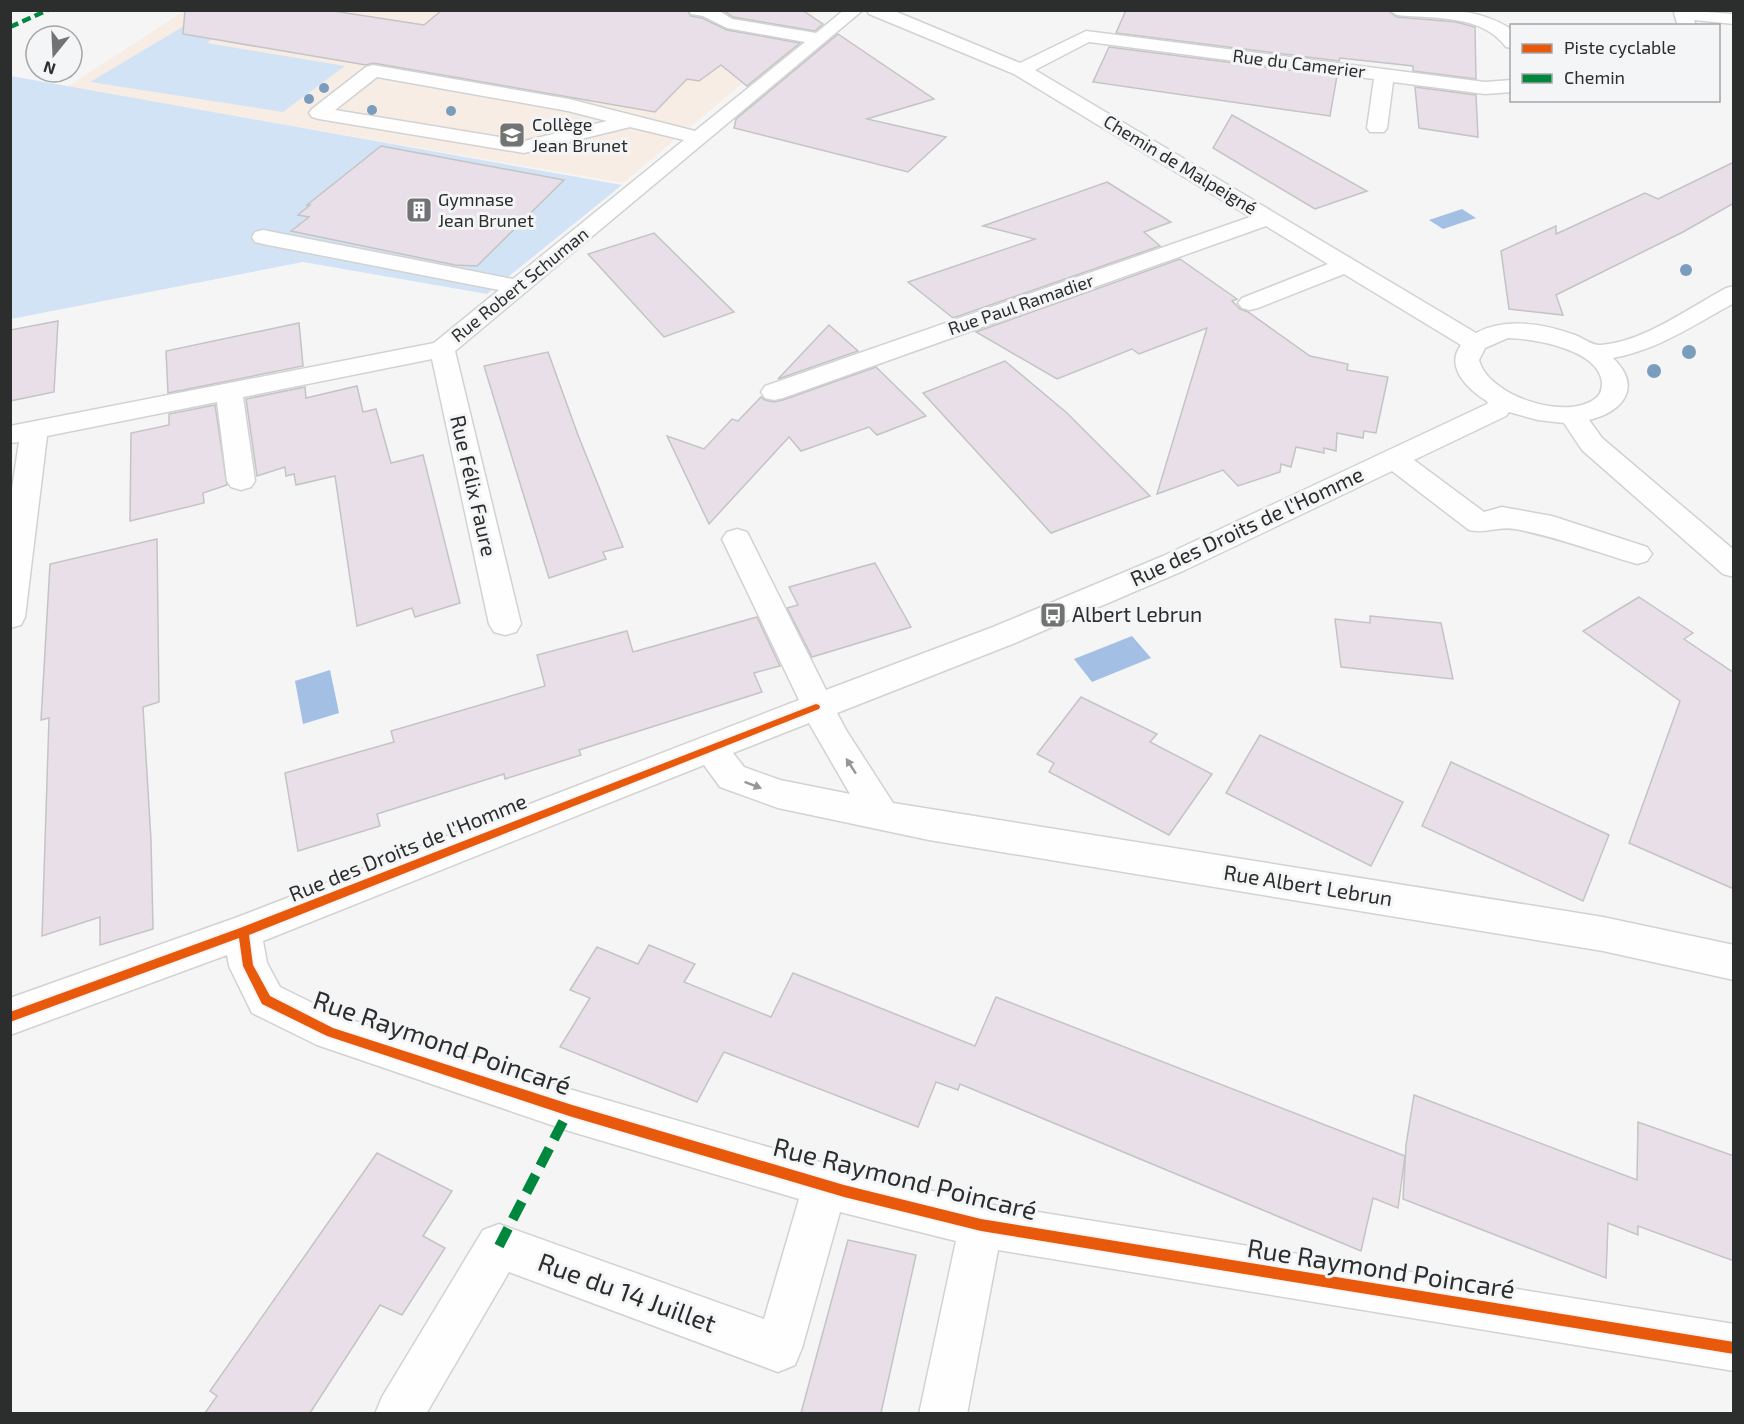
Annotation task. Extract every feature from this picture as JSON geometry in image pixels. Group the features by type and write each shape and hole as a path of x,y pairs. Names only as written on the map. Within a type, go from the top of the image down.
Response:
{"street":[{"path":"697,10 708,12 727,23 819,39"},
{"name":"Rue Robert Schuman","path":"22,432 442,349 855,10"},
{"name":"Chemin de Malpeigné","path":"875,10 1021,70 1474,342"},
{"path":"1397,10 1474,19 1495,24 1507,33 1510,39"},
{"path":"1682,16 1734,19"},
{"name":"Rue du Camerier","path":"1021,70 1089,28 1384,75 1485,88 1510,86"},
{"path":"629,121 524,147 319,113 373,71 568,105 699,138"},
{"path":"1377,128 1384,75"},
{"path":"426,97 443,83"},
{"path":"488,108 504,94"},
{"path":"392,125 409,111"},
{"path":"456,136 472,122"},
{"name":"Rue Paul Ramadier","path":"774,392 1268,218"},
{"path":"263,237 517,287"},
{"path":"1250,303 1346,265"},
{"path":"1593,354 1633,347 1734,293"},
{"path":"1507,331 1528,331 1563,339 1593,354 1606,365 1614,376 1617,388 1614,398 1597,410 1572,416 1525,409 1503,400 1482,386 1469,370 1466,360 1468,350 1474,342 1488,335 1507,331"},
{"name":"Rue Félix Faure","path":"442,349 505,624"},
{"path":"229,392 241,481"},
{"name":"Rue des Droits de l'Homme","path":"10,1017 243,932 816,706 984,643 1174,563 1497,410 1503,400"},
{"path":"1572,416 1592,444 1734,567"},
{"path":"10,617 22,432"},
{"path":"1395,459 1479,523 1502,517 1552,526 1637,554"},
{"path":"737,539 816,706 833,738 882,815"},
{"name":"Rue Albert Lebrun","path":"710,748 732,777 778,794 953,829 1603,934 1734,963"},
{"name":"Rue Raymond Poincaré","path":"243,932 248,966 266,1000 331,1032 569,1110 825,1184 981,1225 1734,1348"},
{"name":"Rue du 14 Juillet","path":"399,1413 499,1246 778,1348 813,1234 825,1184"},
{"path":"943,1413 981,1225"}],"shaded area":[{"name":"Collège Jean Brunet","path":"184,11 817,11 775,56 623,183 67,87 72,84 84,84 84,76"},
{"path":"189,23 224,28 207,43 345,66 283,112 90,82"},
{"path":"11,76 24,78 24,84 56,84 622,185 487,294 303,262 11,319"}],"water":[{"path":"1462,209 1476,218 1443,229 1429,220"},
{"path":"1132,636 1151,658 1092,682 1074,659"},
{"path":"330,670 339,713 303,724 295,681"}],"building":[{"path":"185,10 327,10 424,25 442,10 687,10 691,16 702,18 727,30 800,43 747,86 721,65 699,81 687,79 655,112 373,63 366,65 183,34"},
{"path":"723,10 802,10 823,24 815,31 733,17"},
{"path":"1126,10 1387,10 1397,17 1456,22 1475,27 1476,79 1413,71 1413,66 1340,58 1339,61 1116,33"},
{"path":"838,34 934,99 867,119 946,137 908,172 734,128 736,119"},
{"path":"1109,47 1337,76 1330,116 1093,82"},
{"path":"1415,87 1476,95 1478,137 1419,128"},
{"path":"1232,115 1367,191 1315,209 1213,148"},
{"name":"Gymnase Jean Brunet","path":"381,146 564,180 477,266 455,265 291,231 309,217 298,215 310,205 307,205"},
{"path":"1734,162 1734,203 1683,232 1556,295 1563,315 1509,309 1501,251 1556,226 1556,234 1645,193 1658,199"},
{"path":"1107,182 1171,222 1144,232 1160,246 953,318 908,282 1035,239 983,226"},
{"path":"654,233 734,312 664,337 588,254"},
{"path":"1180,259 1237,299 1232,301 1240,309 1248,312 1310,356 1348,364 1347,370 1388,377 1376,433 1364,431 1363,438 1337,433 1336,451 1324,448 1324,453 1296,447 1291,467 1281,464 1280,472 1238,486 1223,470 1157,494 1207,328 1139,354 1132,349 1057,379 976,332"},
{"path":"58,321 54,392 10,401 10,330"},
{"path":"299,323 303,366 168,393 166,351"},
{"path":"829,325 858,351 778,379"},
{"path":"548,352 623,547 603,552 606,559 549,578 484,366"},
{"path":"1005,361 1067,413 1150,496 1051,533 923,393"},
{"path":"876,367 926,416 877,435 869,427 801,451 789,437 709,524 667,436 704,449 732,419 738,421 761,397 774,402 783,400"},
{"path":"357,386 363,412 376,409 391,463 423,455 460,603 415,617 412,608 357,626 335,476 296,485 294,474 286,476 285,467 257,476 246,399 305,387 306,398"},
{"path":"215,405 227,485 203,493 204,503 130,521 131,433 169,425 169,414"},
{"path":"157,539 159,702 143,707 151,840 153,929 100,945 100,917 42,936 49,718 41,720 50,564"},
{"path":"875,563 911,627 812,657 787,608 798,605 789,587"},
{"path":"1639,597 1693,633 1684,639 1734,673 1734,889 1629,843 1680,701 1583,631"},
{"path":"1370,616 1441,623 1453,679 1341,667 1335,619 1370,623"},
{"path":"757,617 780,666 754,673 762,692 579,750 581,755 505,779 504,774 377,814 380,826 298,851 285,773 394,742 391,731 545,686 537,655 627,631 633,652"},
{"path":"1081,697 1157,734 1150,742 1212,774 1169,835 1049,772 1054,763 1037,754"},
{"path":"1260,735 1403,802 1371,866 1226,793"},
{"path":"1451,762 1609,835 1583,901 1422,826"},
{"path":"649,945 695,964 684,982 771,1017 793,973 975,1046 996,997 1405,1156 1398,1208 1373,1198 1361,1251 960,1084 958,1090 936,1082 918,1127 724,1052 697,1102 560,1047 590,998 570,990 597,947 638,964"},
{"path":"1414,1095 1637,1180 1638,1122 1734,1156 1734,1261 1638,1226 1638,1235 1608,1223 1606,1278 1403,1199 1406,1145"},
{"path":"377,1153 452,1191 423,1236 445,1248 402,1315 380,1305 310,1413 205,1413 217,1396 210,1391"},
{"path":"848,1240 916,1255 881,1413 801,1413"}],"marked path":[{"path":"10,27 48,10"},
{"path":"499,1246 569,1110"}],"cycle path":[{"path":"10,1017 243,932 816,707"},
{"path":"243,932 248,966 266,1000 331,1032 569,1110 844,1191 981,1225 1734,1348"}],"place":[{"name":"Collège Jean Brunet","path":"512,135"},
{"name":"Gymnase Jean Brunet","path":"419,210"},
{"name":"Albert Lebrun","path":"1053,615"}]}
